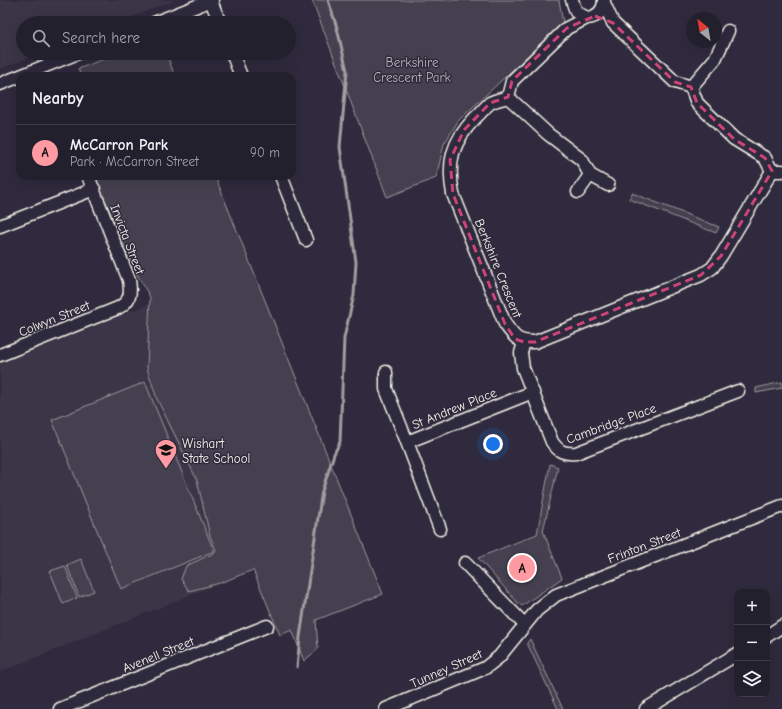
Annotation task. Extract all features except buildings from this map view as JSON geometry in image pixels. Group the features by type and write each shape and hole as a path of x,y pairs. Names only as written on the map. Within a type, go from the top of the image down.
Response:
{"street":[{"path":"172,16 212,0 218,16"},
{"path":"604,1 601,11 567,28 512,82 508,97 548,134 582,160 590,175 608,186"},
{"path":"604,1 613,23 675,82 691,87"},
{"path":"573,4 579,15 613,23"},
{"path":"567,28 573,4"},
{"path":"691,87 715,59 728,31"},
{"path":"45,71 65,60"},
{"path":"235,60 239,72"},
{"path":"0,84 16,79"},
{"path":"524,342 535,342 701,275 712,268 777,171 765,158 734,139 697,103 691,87"},
{"name":"Berkshire Crescent","path":"508,97 490,103 464,130 455,145 450,160 450,175 453,194 505,324 515,339 524,342"},
{"path":"578,192 590,175"},
{"name":"Invicta Street","path":"90,180 129,280 131,294 128,300 118,308"},
{"path":"283,180 306,240"},
{"path":"0,226 94,189"},
{"name":"Colwyn Street","path":"0,355 118,308"},
{"name":"Cambridge Place","path":"524,342 521,353 523,368 552,442 558,450 566,454 576,453 738,390"},
{"path":"386,372 386,389 406,442"},
{"name":"St Andrew Place","path":"440,530 406,442 532,392"},
{"name":"Frinton Street","path":"525,625 537,610 556,595 782,506"},
{"path":"465,563 525,625"},
{"name":"Tunney Street","path":"386,709 485,668 499,657 525,625"},
{"name":"Avenell Street","path":"60,709 266,626"},
{"path":"770,634 782,626"},
{"path":"646,709 734,656"}],"highlighted area":[{"path":"595,16 613,23 675,82 691,87 697,103 734,139 765,158 772,171 721,256 701,275 535,342 524,342 515,339 505,324 453,194 450,160 464,130 490,103 508,97 512,81 567,28"}],"shaded area":[{"path":"0,0 175,0 134,16 16,16 16,60 22,60 0,69"},
{"name":"Wishart State School","path":"250,264 356,528 0,672 0,363"}],"green space":[{"name":"Berkshire Crescent Park","path":"312,0 559,0 563,23 458,121 444,144 436,178 387,197"},
{"path":"101,60 169,60 173,72 79,72 78,69"},
{"path":"97,180 217,180 383,594 316,620 318,649 304,661 292,630 280,635 253,570 220,583 189,591 181,579 186,566 214,553 216,550 210,536 197,480 157,399 147,368 150,297 134,269"},
{"path":"632,193 719,227 716,233 629,199"},
{"path":"145,382 214,551 121,589 52,420"},
{"path":"782,382 782,388 756,393 756,388"},
{"path":"550,464 558,467 543,531 562,578 522,606 478,558 537,534"},
{"path":"81,559 94,591 79,597 67,565"},
{"path":"65,566 77,598 63,604 50,571"},
{"path":"530,639 563,709 558,709 527,643"}],"waterway":[{"path":"297,667 300,637 322,491 334,454 340,442 344,338 354,295 356,262 340,147 347,71 337,28 328,0"}],"place":[{"name":"Wishart State School","path":"166,470"},
{"name":"McCarron Park","path":"522,568"}]}
